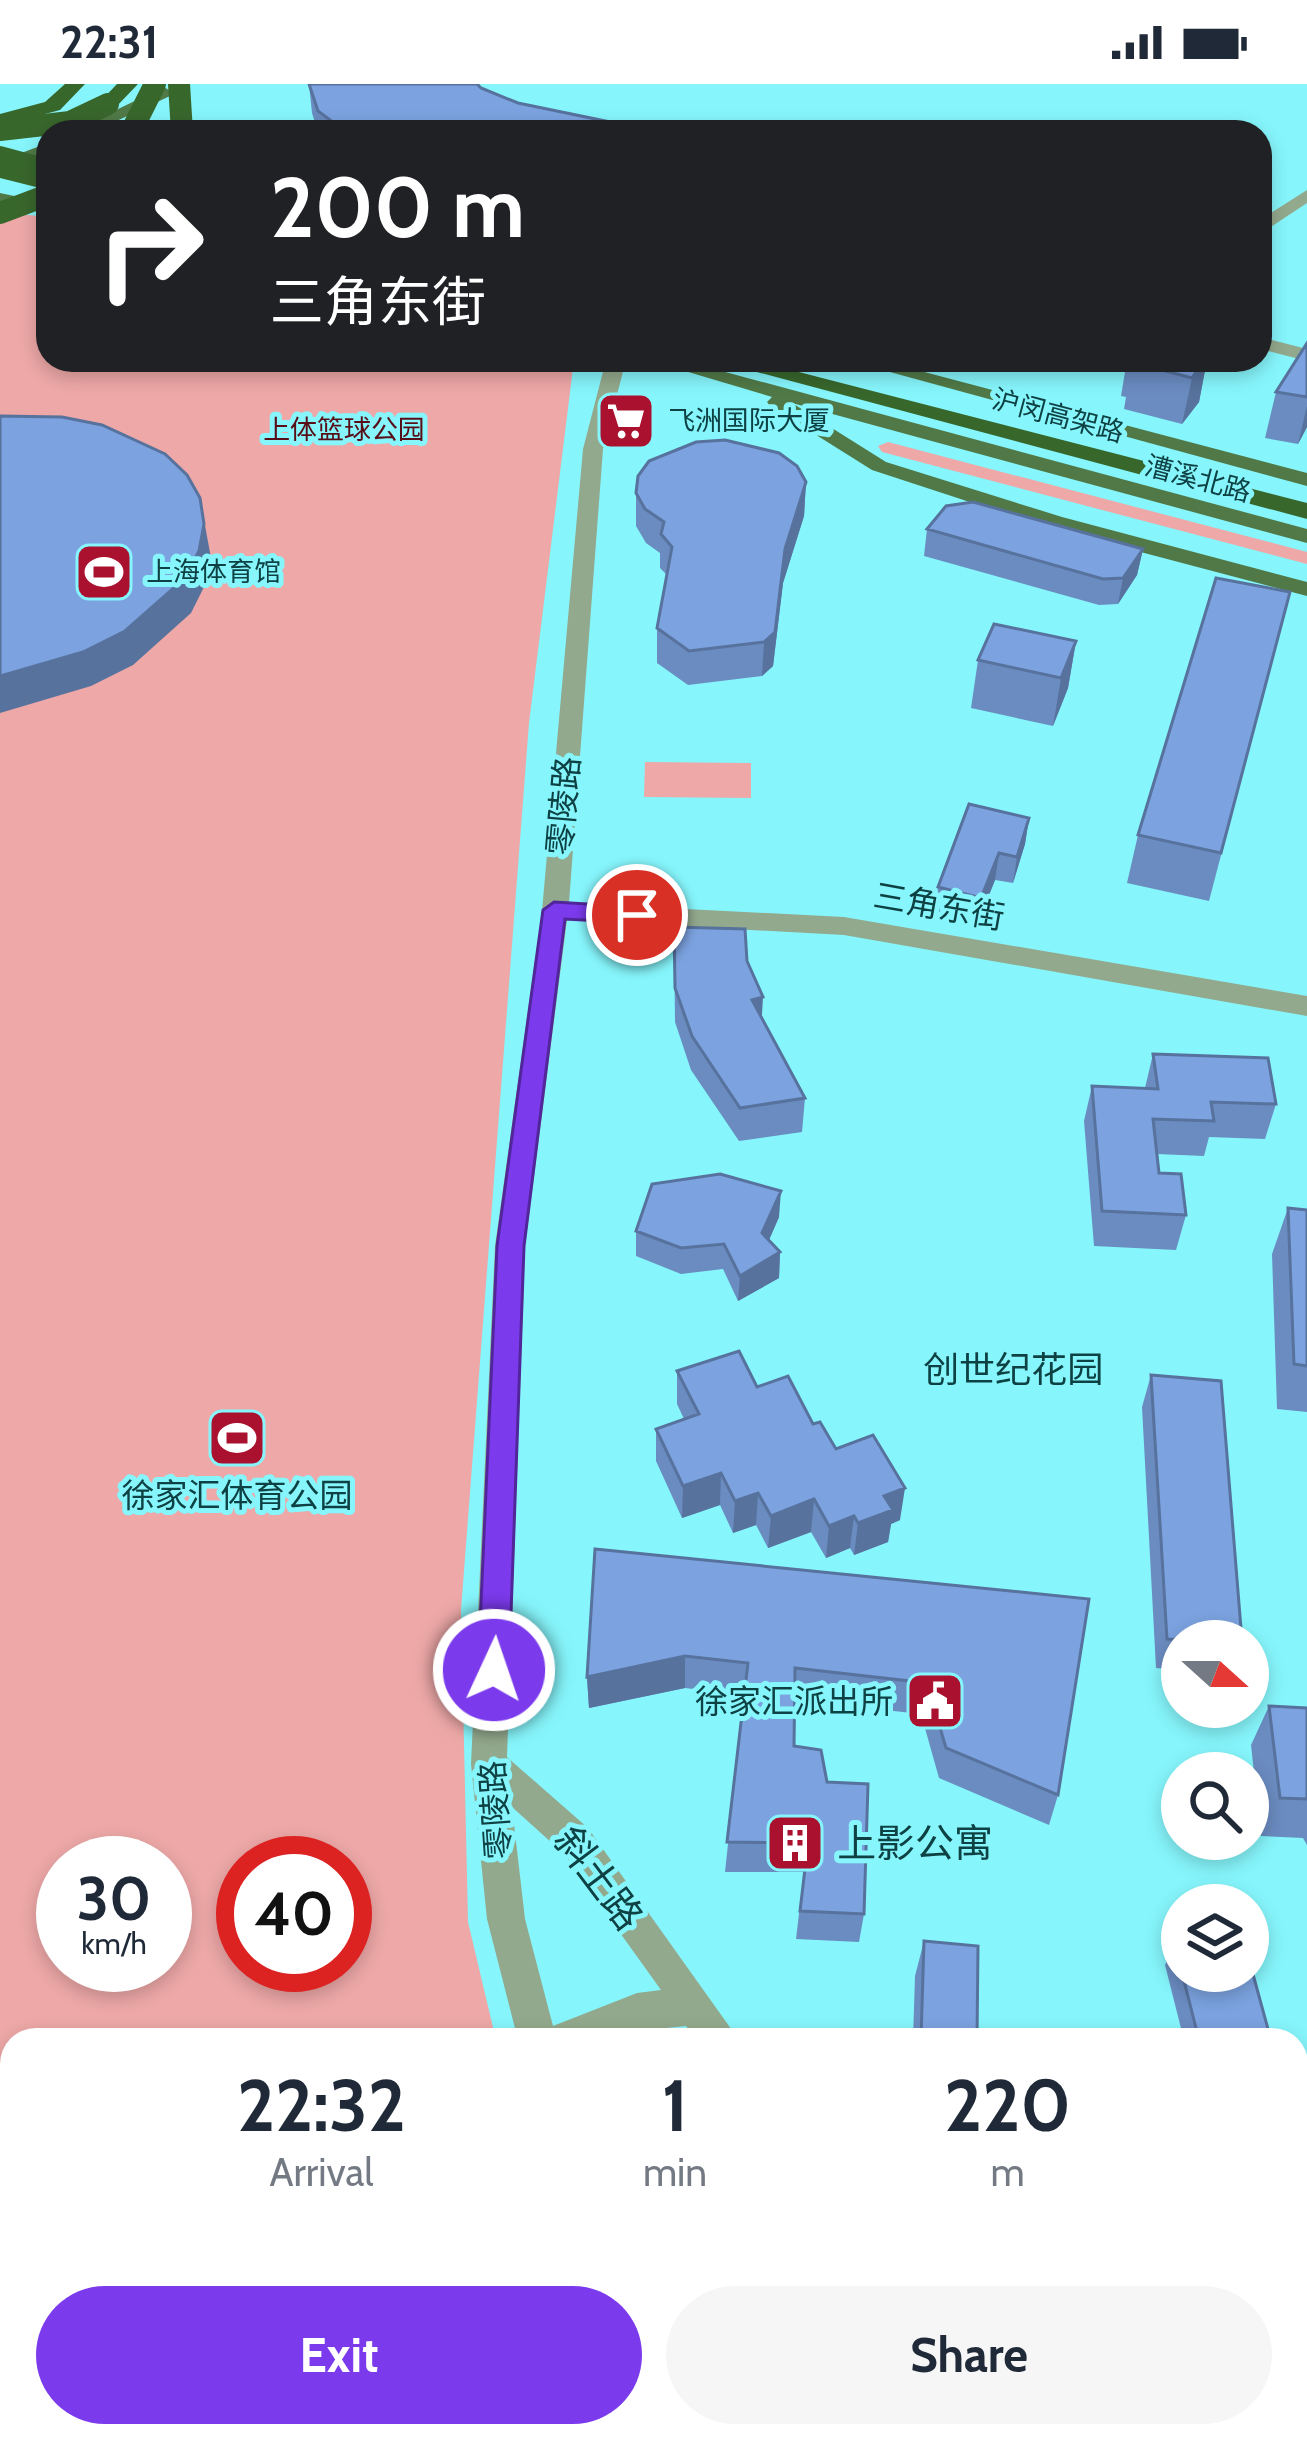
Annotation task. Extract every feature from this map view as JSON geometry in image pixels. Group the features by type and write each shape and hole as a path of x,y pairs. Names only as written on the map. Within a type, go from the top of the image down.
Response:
{"highway":[{"path":"0,120 45,110 62,101 75,84"},
{"path":"74,120 108,104 127,84"},
{"path":"142,120 169,86"},
{"path":"169,86 179,120"},
{"path":"0,130 36,126"},
{"path":"0,157 36,156"},
{"path":"0,169 36,180"},
{"path":"0,213 36,200"},
{"name":"沪闵高架路","path":"770,372 1307,512"},
{"path":"822,372 1307,497"}],"main road":[{"path":"47,120 127,84"},
{"path":"102,120 169,86"},
{"path":"0,141 36,125"},
{"path":"0,141 36,153"},
{"path":"0,169 36,159"},
{"path":"0,197 36,205"},
{"name":"漕溪北路","path":"701,372 1307,536"},
{"name":"漕溪北路","path":"901,372 1307,480"},
{"path":"752,386 879,466 1054,522 1307,589"}],"street":[{"path":"1272,220 1307,195"},
{"path":"1272,346 1307,355"},
{"name":"零陵路","path":"534,2028 506,1919 489,1764 510,1246 554,910 593,449 613,372"},
{"name":"三角东街","path":"554,910 844,926 1307,1006"},
{"name":"斜土路","path":"489,1764 574,1840 710,2028"},
{"path":"596,2028 638,2012 693,2006"}],"green space":[{"name":"徐家汇体育公园","path":"0,212 36,216 36,372 573,372 529,723 461,1610 468,1922 493,2028 0,2028"},
{"path":"888,442 1307,552 1307,564 882,452 878,446"},
{"path":"645,762 751,763 751,798 644,797"}],"building":[{"path":"309,84 477,84 518,103 600,120 330,120 318,111"},
{"path":"1307,343 1307,397 1276,392"},
{"name":"上海体育馆","path":"0,416 62,417 102,425 165,454 187,475 200,498 204,524 199,551 184,579 125,631 83,652 0,676"},
{"path":"725,440 779,453 797,466 806,482 785,549 775,632 764,642 689,651 657,628 672,547 661,534 664,522 645,509 636,493 638,476 649,461 696,442"},
{"path":"973,502 1143,549 1123,578 1103,579 927,529 946,506"},
{"path":"1216,578 1290,592 1221,853 1138,835"},
{"path":"994,624 1076,641 1061,678 978,660"},
{"path":"969,804 1029,818 1017,857 999,853 981,898 938,887"},
{"path":"674,927 745,929 747,961 763,997 752,1000 805,1098 740,1108 692,1036 675,988"},
{"path":"1153,1054 1268,1058 1276,1104 1211,1102 1214,1121 1153,1119 1159,1173 1181,1174 1186,1215 1102,1211 1092,1086 1158,1089"},
{"path":"720,1174 781,1191 762,1233 780,1252 740,1276 724,1244 681,1248 636,1231 652,1184"},
{"path":"1288,1208 1307,1210 1307,1366 1294,1364"},
{"path":"739,1351 757,1387 788,1376 813,1424 820,1422 836,1449 873,1435 905,1488 884,1496 893,1510 858,1523 854,1516 829,1526 814,1499 771,1516 758,1493 735,1501 721,1473 683,1486 656,1429 699,1414 677,1371"},
{"path":"1151,1375 1221,1381 1240,1620 1166,1620"},
{"path":"595,1549 1089,1599 1058,1795 946,1748 927,1683 795,1668 794,1746 821,1750 827,1782 868,1784 864,1914 800,1911 808,1843 727,1842 748,1663 685,1656 587,1677"},
{"path":"1269,1706 1307,1708 1307,1799 1280,1798"},
{"path":"924,1941 978,1946 977,2028 921,2028"},
{"path":"1187,1992 1258,1992 1268,2028 1196,2028"}],"place":[{"name":"飞洲国际大厦","path":"626,421"},
{"name":"上海体育馆","path":"104,572"},
{"name":"徐家汇体育公园","path":"237,1438"},
{"name":"徐家汇派出所","path":"935,1701"},
{"name":"上影公寓","path":"795,1843"}],"district":[{"name":"创世纪花园","path":"1013,1369"}],"route":[{"path":"494,1670 510,1246 554,910 637,915"}],"park label":[{"name":"上体篮球公园","path":"344,430"}]}
